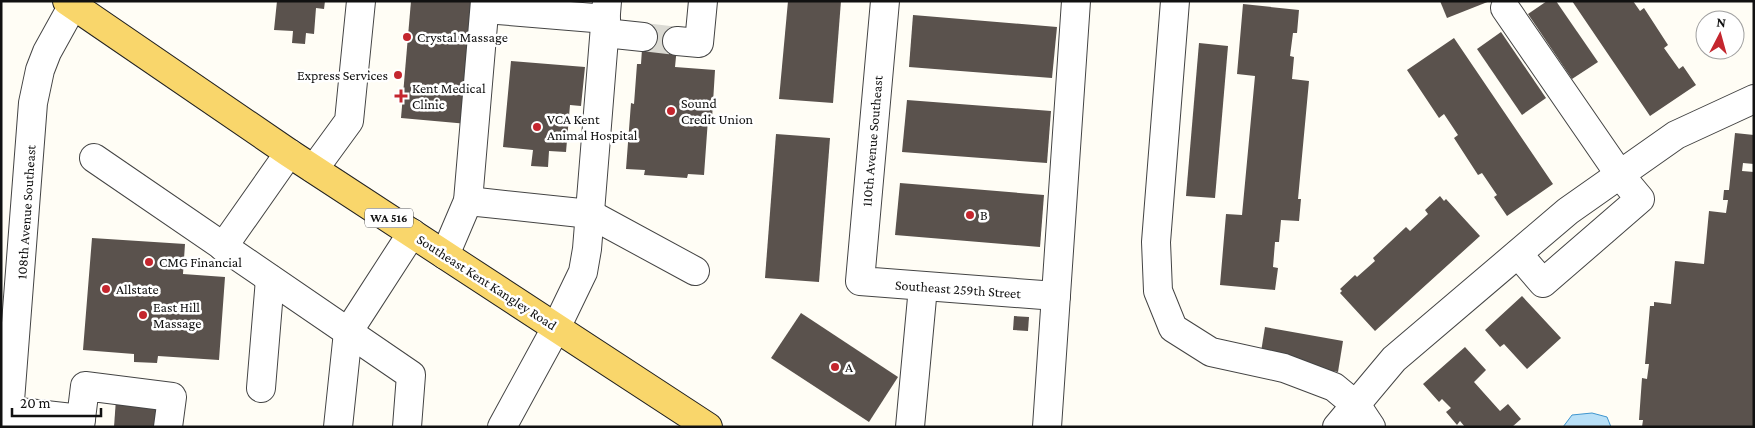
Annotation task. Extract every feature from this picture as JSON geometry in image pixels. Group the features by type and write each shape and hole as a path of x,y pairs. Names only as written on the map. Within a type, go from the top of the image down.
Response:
{"main road":[{"name":"Southeast Kent Kangley Road","path":"70,3 289,153 708,427"}],"street":[{"path":"314,169 349,121 361,1"},
{"path":"677,41 699,43 703,1"},
{"name":"110th Avenue Southeast","path":"860,281 885,1"},
{"path":"1047,427 1076,1"},
{"path":"1175,1 1156,242 1158,291 1174,328 1211,352 1284,368 1334,387 1361,420"},
{"name":"108th Avenue Southeast","path":"6,416 11,273 33,103 40,70 70,3"},
{"path":"445,255 468,202 485,5 606,18 642,37"},
{"path":"1505,8 1620,175 1640,199 1543,283 1518,254"},
{"path":"502,427 556,328 583,272 590,214 606,18"},
{"path":"1337,427 1361,420 1394,359 1568,211 1676,135 1754,99"},
{"path":"223,246 289,153"},
{"path":"94,158 411,376 407,427"},
{"path":"468,202 590,214 694,271"},
{"path":"338,427 348,332 412,234"},
{"path":"261,388 270,279"},
{"name":"Southeast 259th Street","path":"860,281 1056,296"},
{"path":"910,427 924,287"},
{"path":"6,416 80,423 85,386 172,397 168,427"}],"water":[{"path":"1592,413 1607,417 1611,427 1563,427 1572,415"}],"building":[{"path":"277,1 325,1 324,9 316,8 314,34 306,33 305,44 292,43 293,31 274,30"},
{"path":"411,1 478,1 468,124 401,118"},
{"path":"788,1 841,1 833,103 779,99"},
{"path":"1440,1 1490,1 1447,18"},
{"path":"1547,1 1556,1 1598,62 1572,79 1528,14"},
{"path":"1572,1 1633,1 1640,11 1644,8 1668,45 1664,48 1679,69 1683,66 1696,85 1650,116"},
{"path":"1243,4 1299,10 1297,33 1293,33 1290,56 1294,57 1292,79 1309,81 1298,199 1301,199 1299,221 1281,220 1279,242 1275,242 1273,267 1278,268 1275,290 1220,285 1226,214 1242,215 1255,76 1237,74"},
{"path":"913,15 1057,27 1052,78 909,67"},
{"path":"1501,32 1546,98 1522,115 1477,49"},
{"name":"Sound Credit Union","path":"643,34 678,36 675,67 715,70 712,119 708,119 704,175 688,174 687,178 644,175 645,170 626,169 631,103 634,104 637,64 641,64"},
{"path":"1454,38 1553,184 1507,216 1494,197 1497,195 1482,173 1478,175 1454,138 1458,135 1444,114 1439,118 1407,70"},
{"path":"1199,43 1228,46 1215,198 1186,196"},
{"name":"VCA Kent Animal Hospital","path":"511,61 585,67 581,106 570,105 566,152 549,151 548,167 531,166 533,150 503,147"},
{"path":"907,100 1051,111 1047,163 902,152"},
{"path":"1735,133 1754,135 1754,164 1743,163 1742,171 1754,172 1754,427 1642,427 1643,420 1639,420 1642,378 1647,379 1649,364 1645,364 1650,306 1654,306 1654,302 1671,304 1675,261 1704,264 1709,211 1726,213 1728,200 1723,200 1724,190 1729,190"},
{"path":"776,134 830,138 819,282 765,278"},
{"name":"B","path":"900,183 1044,195 1040,247 895,235"},
{"path":"1440,196 1444,201 1446,199 1480,236 1375,331 1340,293 1342,291 1340,289 1355,275 1357,277 1375,261 1373,258 1406,227 1410,231 1428,214 1425,210"},
{"path":"92,238 185,244 183,274 225,277 219,360 158,356 157,363 134,362 134,354 83,350"},
{"path":"1522,296 1561,338 1527,369 1504,344 1500,347 1485,330"},
{"name":"A","path":"801,313 898,377 869,422 771,358"},
{"path":"1014,316 1029,317 1028,331 1013,330"},
{"path":"1265,327 1343,341 1338,372 1260,358"},
{"path":"1465,347 1486,370 1474,382 1500,411 1508,404 1521,419 1512,427 1465,427 1460,421 1457,425 1446,412 1451,408 1442,399 1439,402 1423,384"},
{"path":"116,399 160,402 158,427 114,427"}],"tunnel":[{"path":"643,37 677,41"}],"place":[{"name":"Crystal Massage","path":"407,37"},
{"name":"Express Services","path":"398,75"},
{"name":"Kent Medical Clinic","path":"401,96"},
{"name":"Sound Credit Union","path":"671,111"},
{"name":"VCA Kent Animal Hospital","path":"537,127"},
{"name":"B","path":"970,215"},
{"name":"CMG Financial","path":"149,262"},
{"name":"Allstate","path":"106,289"},
{"name":"East Hill Massage","path":"143,315"},
{"name":"A","path":"835,367"}]}
